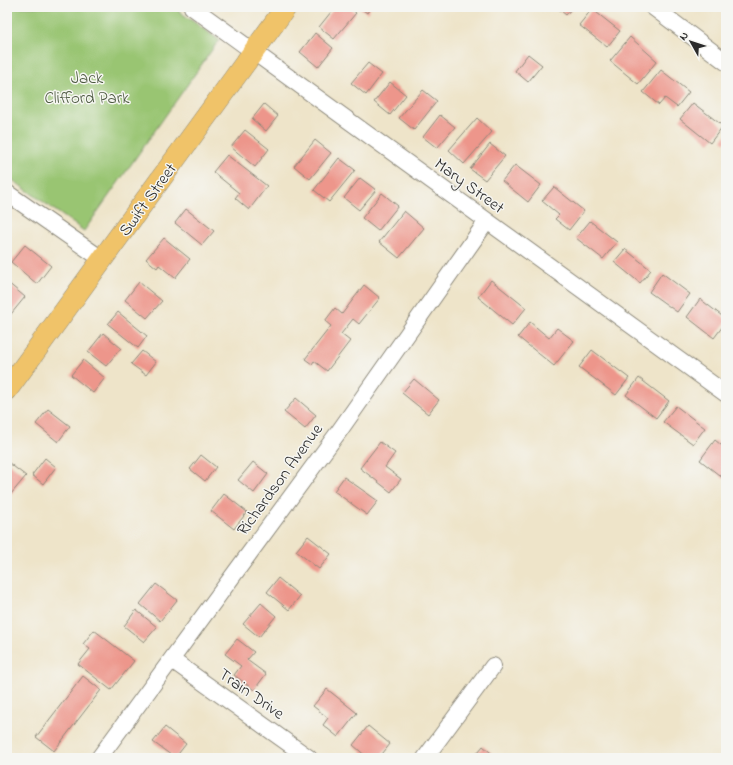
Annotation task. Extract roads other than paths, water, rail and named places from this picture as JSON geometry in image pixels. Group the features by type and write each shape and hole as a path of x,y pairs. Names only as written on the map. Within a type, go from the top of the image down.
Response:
{"main road":[{"name":"Swift Street","path":"7,390 286,7"}],"street":[{"name":"Mary Street","path":"192,7 726,394"},
{"path":"653,7 726,62"},
{"path":"7,193 103,260"},
{"name":"Richardson Avenue","path":"99,758 340,430 487,221"},
{"name":"Train Drive","path":"172,660 309,758"},
{"path":"425,758 493,666"}],"park label":[{"name":"Jack Clifford Park","path":"87,87"}]}
